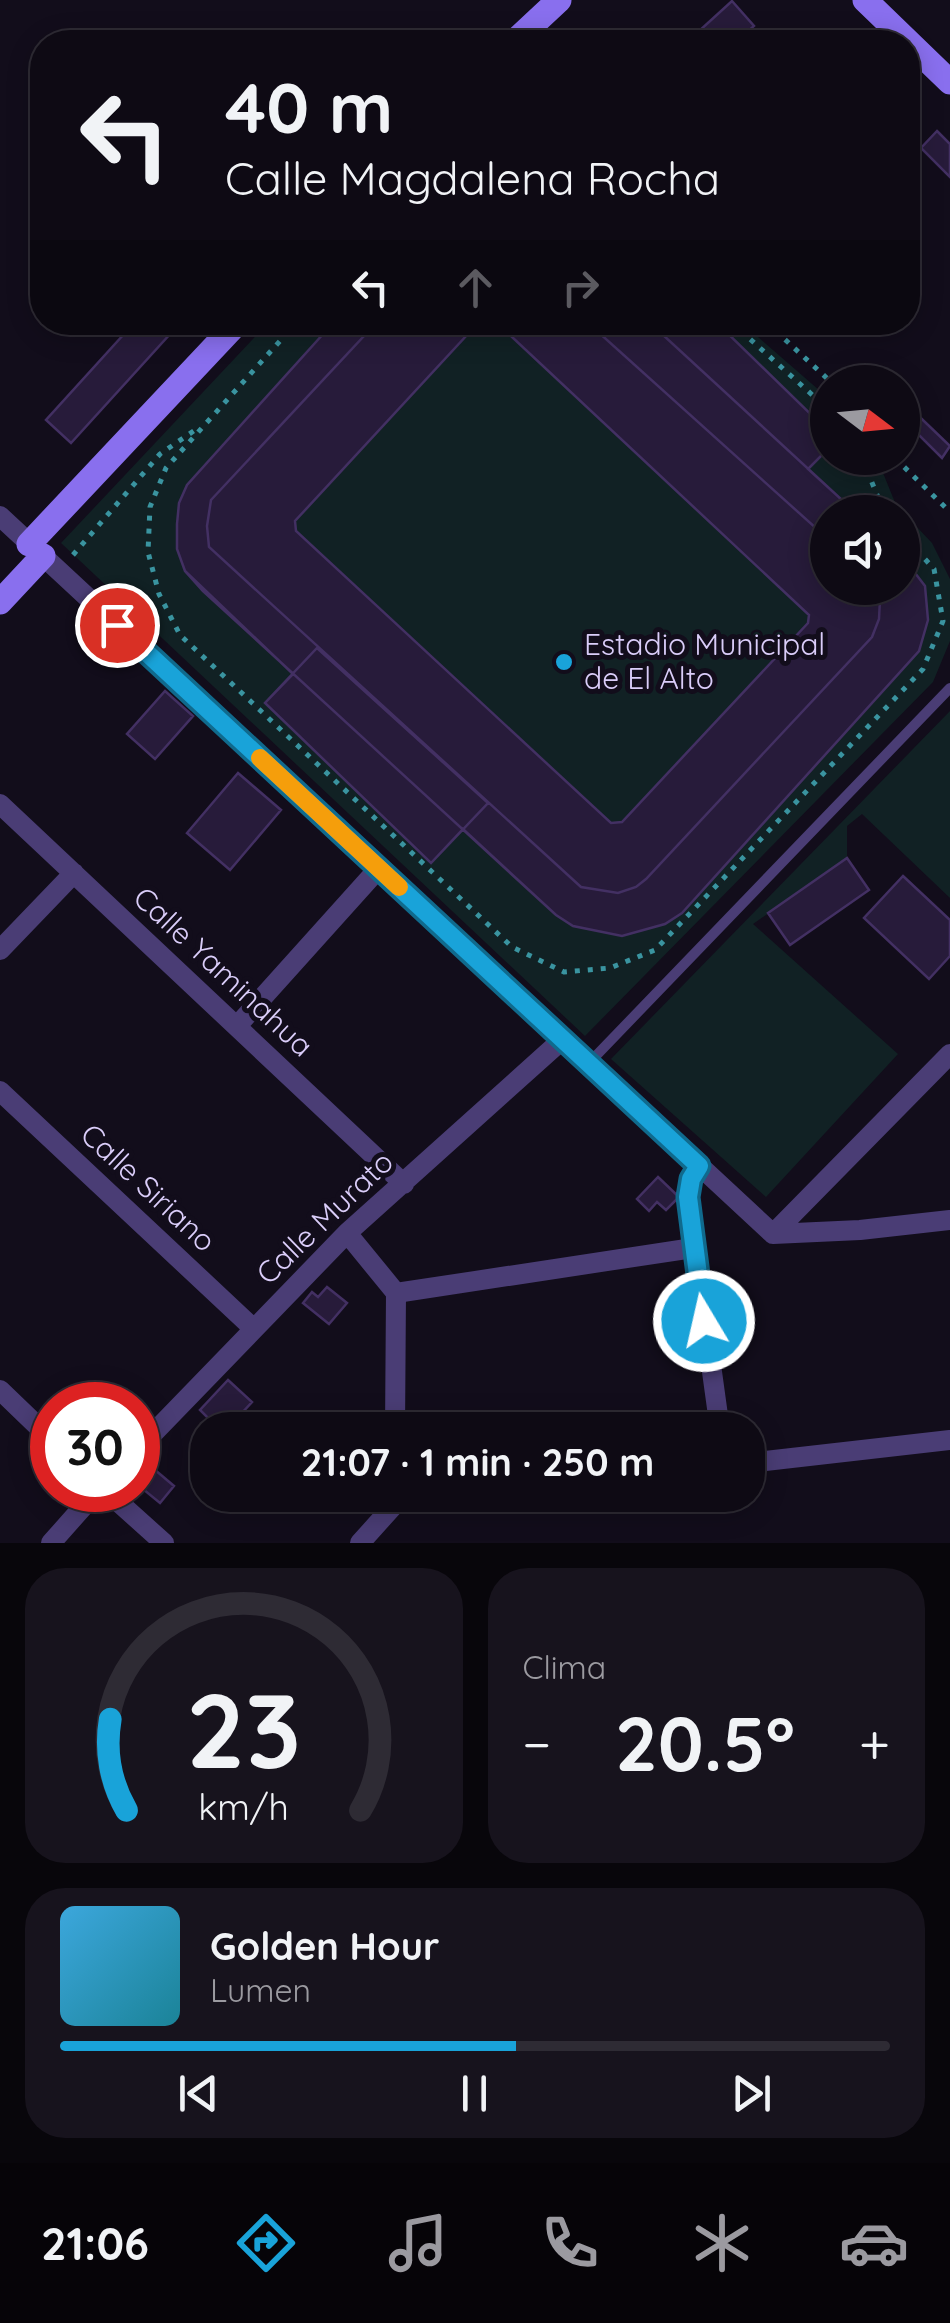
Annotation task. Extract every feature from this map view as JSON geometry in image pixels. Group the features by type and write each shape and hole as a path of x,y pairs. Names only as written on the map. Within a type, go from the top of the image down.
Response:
{"street":[{"path":"527,30 558,0"},
{"path":"865,0 896,30"},
{"path":"920,53 950,82"},
{"path":"0,602 44,557 227,335"},
{"path":"0,516 773,1234 950,1220"},
{"name":"Calle Yaminahua","path":"0,804 404,1184"},
{"path":"236,1026 379,868"},
{"path":"0,950 74,873"},
{"name":"Calle Murato","path":"160,1426 346,1233 564,1040"},
{"path":"773,1234 950,1054"},
{"name":"Calle Siriano","path":"0,1091 254,1329"},
{"path":"699,1166 691,1179 688,1197 717,1412"},
{"path":"346,1233 396,1293 395,1412"},
{"path":"396,1293 693,1248"},
{"path":"0,1390 30,1419"},
{"path":"765,1462 950,1440"},
{"path":"51,1543 78,1512"},
{"path":"130,1512 164,1543"},
{"path":"360,1543 385,1512"}],"lane":[{"path":"589,1063 950,688"}],"path":[{"path":"285,335 166,468 150,506 148,552 160,594 180,635 512,948 564,972 610,968 655,950 923,669 943,620 934,568 920,553"},
{"path":"745,335 810,393"},
{"path":"780,335 813,365"},
{"path":"44,557 160,454 204,424"},
{"path":"912,475 950,512"}],"shaded area":[{"name":"Estadio Municipal de El Alto","path":"257,335 756,335 810,382 810,475 884,475 892,495 810,495 810,605 920,605 920,530 932,543 950,579 950,641 933,682 585,1036 61,543"},
{"path":"950,711 950,898 862,814 847,826 847,858 753,924 898,1054 766,1197 611,1059"}],"building":[{"path":"732,1 754,26 750,30 700,30"},
{"path":"937,131 950,144 950,177 921,148"},
{"path":"123,335 169,335 71,443 46,420"},
{"path":"322,335 467,335 295,521 296,531 611,823 622,822 808,623 809,615 510,335 729,335 810,413 808,469 810,475 836,495 810,495 810,605 920,605 920,579 925,586 928,620 919,651 682,913 665,924 622,936 573,926 556,915 463,829 431,863 265,703 293,674 185,571 177,549 179,503 187,485"},
{"path":"322,335 467,335 295,521 296,531 611,823 622,822 808,623 809,615 510,335 663,335 810,470 810,475 837,495 810,495 810,605 920,605 920,579 925,586 928,620 919,651 682,913 665,924 622,936 573,926 556,915 203,591 185,571 177,549 179,503 187,485"},
{"path":"322,335 365,335 211,500 209,547 581,887 618,893 646,879 872,637 880,605 920,605 920,579 925,586 928,620 919,651 682,913 665,924 622,936 573,926 556,915 203,591 185,571 177,549 179,503 187,485"},
{"path":"601,335 663,335 810,470 810,475 837,495 810,495 810,523"},
{"path":"920,417 950,446 942,458 920,436"},
{"path":"317,648 488,803 431,863 265,703"},
{"path":"165,691 193,716 155,759 127,734"},
{"path":"238,773 281,810 230,870 187,833"},
{"path":"847,858 869,890 790,945 768,913"},
{"path":"903,876 950,920 950,956 929,979 864,918"},
{"path":"658,1177 679,1197 666,1210 657,1202 649,1211 637,1199"},
{"path":"327,1287 347,1303 329,1324 303,1303 312,1292 318,1297"},
{"path":"228,1380 252,1402 243,1412 200,1410"},
{"path":"160,1474 174,1486 160,1503"}],"slow traffic":[{"path":"260,758 399,887"}],"place":[{"name":"Estadio Municipal de El Alto","path":"564,662"}],"route":[{"path":"117,625 699,1166 691,1179 688,1197 704,1321"}]}
